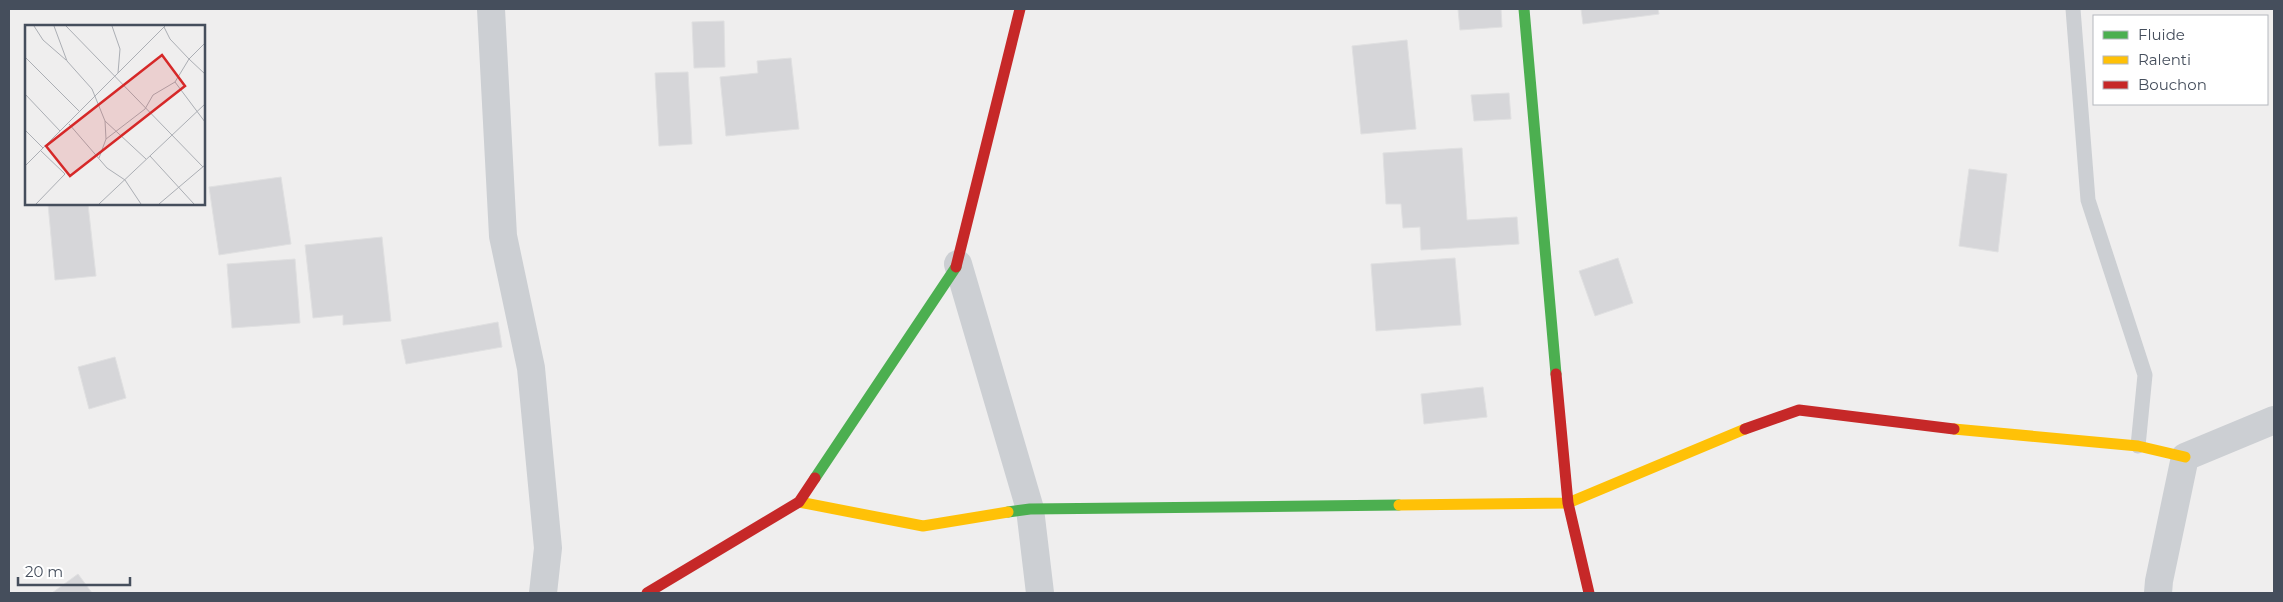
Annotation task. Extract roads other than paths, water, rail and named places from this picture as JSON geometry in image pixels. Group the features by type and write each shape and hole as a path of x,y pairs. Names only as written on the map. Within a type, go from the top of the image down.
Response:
{"street":[{"path":"491,9 503,236 531,368 548,548 543,593"},
{"path":"647,593 799,502 958,264 1020,9"},
{"path":"1524,9 1568,503 1589,593"},
{"path":"958,264 1030,509 1040,593"},
{"path":"799,502 923,526 1030,509 1568,503 1767,420 1799,410 2005,435 2138,446 2185,457 2274,420"},
{"path":"2158,593 2185,457"}],"lane":[{"path":"2073,9 2088,200 2145,375 2138,446"}]}
